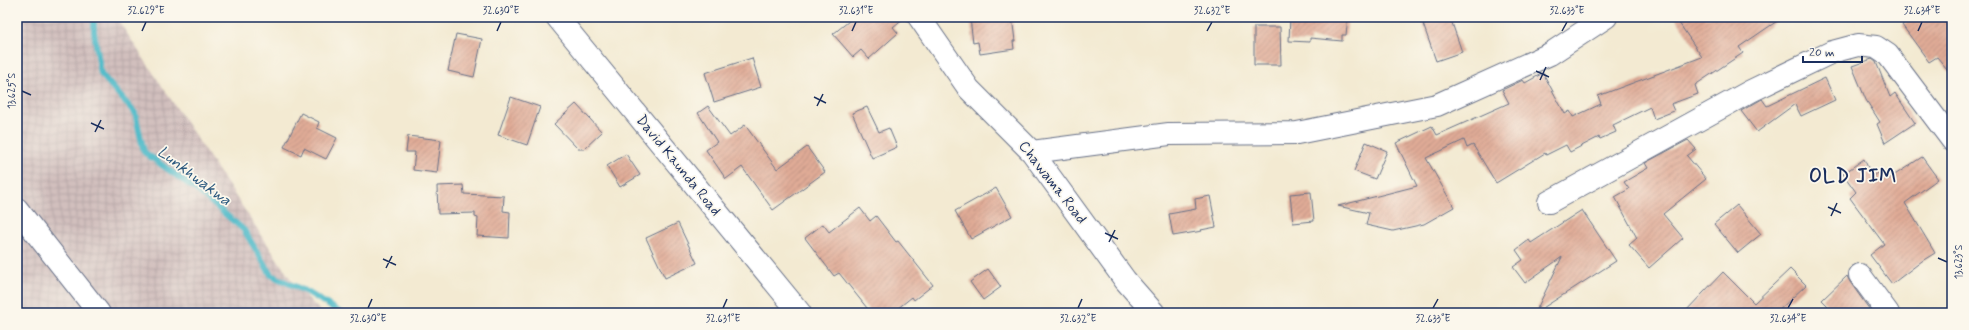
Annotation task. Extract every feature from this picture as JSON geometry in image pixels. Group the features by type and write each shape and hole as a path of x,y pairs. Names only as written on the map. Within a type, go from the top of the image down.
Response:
{"street":[{"name":"David Kaunda Road","path":"557,17 800,313"},
{"name":"Chawama Road","path":"919,17 969,89 1032,152 1125,280 1154,313"},
{"path":"1032,152 1169,134 1297,133 1437,105 1550,54 1606,17"},
{"path":"1549,202 1751,91 1832,52 1858,45 1876,47 1888,55 1951,137"},
{"path":"17,209 99,313"},
{"path":"1860,275 1888,313"}],"shaded area":[{"path":"17,17 116,17 292,281 322,313 17,313"}],"building":[{"path":"854,17 905,17 893,27 898,33 869,59 861,50 853,57 833,34"},
{"path":"1012,17 1015,41 1013,41 1014,49 980,54 978,42 973,43 970,18"},
{"path":"1290,17 1348,17 1346,35 1342,35 1342,41 1310,38 1310,42 1289,41"},
{"path":"1450,17 1462,52 1436,61 1423,24"},
{"path":"1675,17 1783,17 1739,47 1743,53 1695,85 1698,94 1671,104 1674,111 1654,119 1650,107 1613,125 1616,132 1600,139 1599,137 1570,152 1566,145 1546,155 1545,153 1496,183 1473,145 1467,148 1464,140 1426,158 1454,207 1424,224 1393,231 1366,225 1369,213 1338,206 1417,186 1396,143 1432,126 1437,135 1509,103 1502,90 1523,80 1525,83 1543,73 1565,114 1570,111 1573,117 1601,104 1598,96 1702,57"},
{"path":"1913,17 1952,17 1952,75 1937,57 1929,62 1902,25"},
{"path":"1254,27 1280,27 1281,65 1254,65"},
{"path":"456,34 482,39 474,77 448,71"},
{"path":"752,58 761,87 714,102 705,73"},
{"path":"1872,59 1876,62 1890,97 1895,93 1915,123 1885,143 1877,124 1880,122 1866,100 1852,66"},
{"path":"1825,78 1835,100 1801,116 1795,104 1757,132 1741,111 1762,99 1767,106"},
{"path":"511,97 540,107 527,145 498,135"},
{"path":"576,104 602,132 584,149 578,149 554,124"},
{"path":"708,106 730,136 745,125 777,169 807,147 825,172 773,210 742,167 726,179 706,150 717,142 698,113"},
{"path":"867,107 879,132 889,128 897,147 872,158 852,113"},
{"path":"301,113 319,122 317,128 337,138 326,159 304,148 301,155 284,147"},
{"path":"408,136 441,140 437,173 413,170 415,152 406,152"},
{"path":"1688,140 1696,149 1687,156 1706,179 1663,214 1683,238 1649,268 1629,245 1637,238 1615,197 1629,189 1624,182 1648,168 1645,163"},
{"path":"1366,142 1387,151 1375,179 1354,171"},
{"path":"626,154 640,175 620,187 607,166"},
{"path":"1922,157 1938,179 1905,203 1935,253 1892,284 1870,255 1884,244 1850,198 1856,192 1843,174 1864,159 1872,176 1881,172 1887,180"},
{"path":"463,185 464,194 504,196 503,211 510,212 509,238 477,236 478,218 475,217 475,213 438,214 437,186"},
{"path":"996,188 1012,216 971,239 955,211"},
{"path":"1311,192 1314,221 1293,223 1290,194"},
{"path":"1210,196 1216,227 1173,236 1169,214 1196,209 1195,199"},
{"path":"1737,205 1761,234 1738,253 1714,224"},
{"path":"860,208 870,221 876,216 933,285 914,300 912,297 892,313 871,313 839,273 834,276 805,238 823,224 829,232"},
{"path":"1582,210 1616,261 1535,313 1562,257 1525,283 1513,267 1523,260 1516,250 1529,240 1531,243"},
{"path":"678,223 697,263 665,278 646,238"},
{"path":"988,269 1001,287 983,300 970,282"},
{"path":"1790,269 1806,285 1776,313 1684,313 1723,272 1754,303"},
{"path":"1847,276 1872,313 1835,313 1822,300"}],"waterway":[{"name":"Lunkhwakwa","path":"94,17 94,32 101,74 135,113 144,152 198,191 244,230 271,275 309,293 341,313"}],"district":[{"name":"OLD JIM","path":"1853,175"}]}
